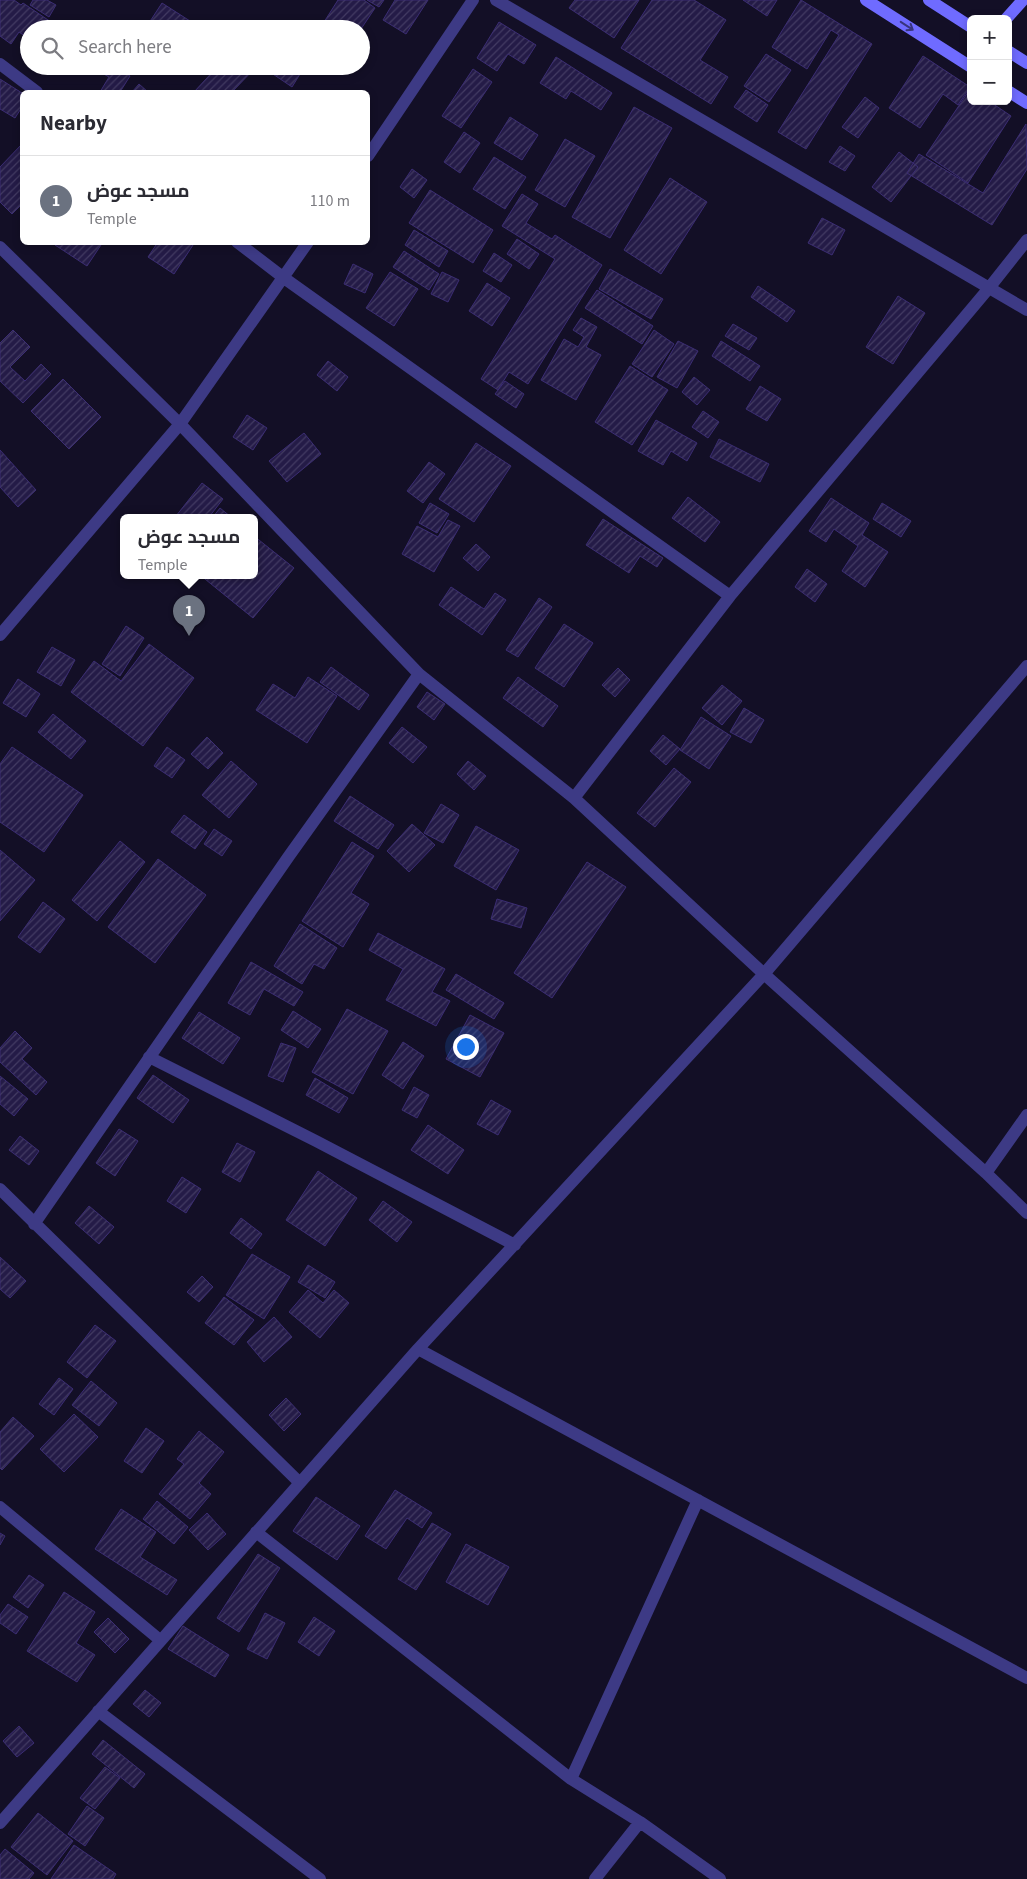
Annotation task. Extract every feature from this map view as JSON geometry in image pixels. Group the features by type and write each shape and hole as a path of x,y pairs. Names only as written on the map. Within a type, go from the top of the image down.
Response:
{"main road":[{"path":"866,0 967,61"},
{"path":"929,0 967,24"},
{"path":"1010,15 1023,0"},
{"path":"1012,54 1027,63"},
{"path":"1012,94 1027,103"}],"street":[{"path":"370,153 473,0"},
{"path":"496,0 1027,310"},
{"path":"0,64 35,90"},
{"path":"574,798 730,596 989,288 1027,240"},
{"path":"241,245 284,278 730,596"},
{"path":"0,635 180,424 306,245"},
{"path":"0,247 180,424 419,674 574,798 764,974 986,1173 1027,1213"},
{"path":"0,1823 418,1349 764,974 1027,666"},
{"path":"34,1224 289,856 419,674"},
{"path":"149,1058 307,1136 515,1244"},
{"path":"986,1173 1027,1115"},
{"path":"0,1189 300,1483"},
{"path":"418,1349 1027,1678"},
{"path":"571,1779 698,1500"},
{"path":"0,1507 160,1640"},
{"path":"256,1532 571,1779 640,1822 720,1879"},
{"path":"98,1711 320,1879"},
{"path":"595,1879 640,1822"}],"building":[{"path":"0,0 14,0 21,5 23,3 48,20 20,20 20,33 11,44 0,36"},
{"path":"33,0 47,0 56,5 49,17 30,5"},
{"path":"338,0 364,0 375,8 367,20 325,20"},
{"path":"367,0 384,0 379,7"},
{"path":"395,0 428,0 406,34 383,20"},
{"path":"575,0 639,0 614,38 569,8"},
{"path":"652,0 694,0 726,20 700,60 728,77 711,104 621,48"},
{"path":"743,0 777,0 767,16"},
{"path":"801,0 872,44 806,149 778,132 839,35 831,30 807,69 772,47"},
{"path":"162,3 188,20 151,20"},
{"path":"499,22 536,45 524,64 508,54 497,71 477,58"},
{"path":"766,54 791,70 769,102 744,86"},
{"path":"923,56 967,85 967,92 958,105 943,94 920,128 889,108"},
{"path":"556,57 612,93 601,110 571,91 566,99 540,83"},
{"path":"473,69 492,82 461,128 442,116"},
{"path":"106,75 130,76 121,90 101,90 109,77"},
{"path":"210,75 248,75 234,90 196,90"},
{"path":"274,75 299,75 292,87"},
{"path":"0,79 20,92 20,110 15,118 0,109"},
{"path":"139,84 146,90 134,90"},
{"path":"746,90 768,105 757,122 734,107"},
{"path":"967,94 967,105 995,105 1011,116 968,183 926,155"},
{"path":"865,97 879,108 858,138 842,127"},
{"path":"634,107 672,128 610,238 572,217"},
{"path":"510,117 538,135 522,160 494,143"},
{"path":"1026,124 1027,169 992,225 907,173 919,154 983,193"},
{"path":"464,132 480,143 460,173 444,162"},
{"path":"565,139 595,156 565,207 535,190"},
{"path":"20,146 20,206 12,214 0,202 0,167"},
{"path":"840,146 855,156 845,171 829,162"},
{"path":"899,152 918,167 891,202 872,187"},
{"path":"494,157 526,177 505,209 473,189"},
{"path":"412,169 427,180 414,198 400,187"},
{"path":"670,178 707,202 661,274 624,250"},
{"path":"430,190 493,230 473,263 409,223"},
{"path":"522,194 538,204 526,223 552,239 555,235 602,265 528,384 509,372 498,390 481,379 555,259 502,226"},
{"path":"822,218 845,230 832,255 808,243"},
{"path":"414,230 448,251 439,267 405,245"},
{"path":"517,239 539,254 529,269 507,254"},
{"path":"55,245 101,245 87,266"},
{"path":"156,245 193,245 174,274 148,257"},
{"path":"404,251 439,274 429,290 393,267"},
{"path":"494,253 512,265 501,282 483,271"},
{"path":"353,264 373,274 365,293 344,284"},
{"path":"610,269 663,299 651,319 599,289"},
{"path":"390,272 418,289 394,326 366,308"},
{"path":"442,272 459,280 448,302 431,294"},
{"path":"487,283 510,298 492,326 469,311"},
{"path":"758,286 795,311 787,322 751,297"},
{"path":"597,290 653,326 642,344 585,308"},
{"path":"898,296 925,313 893,364 866,347"},
{"path":"581,318 597,327 586,347 601,355 576,400 541,380 564,339 578,347 584,337 573,330"},
{"path":"733,324 757,338 749,350 725,336"},
{"path":"13,330 30,347 10,367 25,381 41,364 51,374 23,403 0,381 0,343"},
{"path":"654,330 674,344 652,377 632,364"},
{"path":"678,341 698,351 677,388 657,377"},
{"path":"721,341 760,366 750,381 712,356"},
{"path":"328,361 348,377 337,391 317,375"},
{"path":"630,366 668,390 632,445 595,422"},
{"path":"694,377 710,390 697,405 682,392"},
{"path":"63,379 101,417 69,449 31,411"},
{"path":"505,381 524,394 516,408 495,394"},
{"path":"760,386 781,399 767,421 746,409"},
{"path":"703,411 719,422 708,438 692,427"},
{"path":"247,415 267,428 253,450 233,437"},
{"path":"656,420 697,443 687,461 671,451 663,465 638,451"},
{"path":"304,433 321,454 287,482 269,461"},
{"path":"719,439 769,464 760,482 710,457"},
{"path":"476,443 511,466 474,522 439,499"},
{"path":"0,450 36,490 18,507 0,487"},
{"path":"429,462 445,474 423,503 407,491"},
{"path":"202,483 223,499 211,514 178,514"},
{"path":"688,497 720,522 705,542 672,518"},
{"path":"831,498 869,523 862,535 888,552 865,587 842,571 858,546 834,529 826,542 809,531"},
{"path":"430,503 449,514 437,533 419,523"},
{"path":"882,503 911,521 901,537 873,519"},
{"path":"220,508 227,514 215,514"},
{"path":"603,519 663,558 657,567 640,556 629,573 586,545"},
{"path":"448,520 460,526 434,572 402,554 417,526 438,537"},
{"path":"258,539 294,568 253,618 205,579 258,579"},
{"path":"476,544 490,557 478,571 463,558"},
{"path":"807,569 827,584 815,602 795,587"},
{"path":"451,587 484,609 495,593 506,600 482,635 439,605"},
{"path":"539,598 552,607 518,657 506,650"},
{"path":"564,624 593,643 564,687 535,668"},
{"path":"126,626 144,638 120,676 102,664"},
{"path":"149,644 194,678 143,746 71,692 94,661 121,681"},
{"path":"52,647 75,660 61,686 37,672"},
{"path":"331,667 369,695 359,710 320,682"},
{"path":"618,668 630,680 615,697 602,685"},
{"path":"308,677 337,696 307,743 256,710 273,684 295,698"},
{"path":"518,677 558,706 543,727 503,698"},
{"path":"18,679 40,694 26,717 3,703"},
{"path":"722,685 742,701 722,725 702,708"},
{"path":"427,692 445,704 434,720 417,707"},
{"path":"744,708 764,720 751,743 730,732"},
{"path":"53,714 86,741 71,759 38,732"},
{"path":"701,717 731,736 709,769 680,750"},
{"path":"402,727 427,747 413,763 389,743"},
{"path":"663,735 680,749 666,765 650,751"},
{"path":"207,737 223,753 208,769 191,754"},
{"path":"12,747 83,795 44,852 0,822 0,764"},
{"path":"167,747 185,760 172,778 154,766"},
{"path":"231,761 257,784 229,818 202,795"},
{"path":"468,761 486,776 474,790 457,774"},
{"path":"674,768 691,782 655,827 637,813"},
{"path":"350,796 394,825 378,849 334,821"},
{"path":"441,804 459,815 443,843 424,833"},
{"path":"184,815 207,832 195,849 171,832"},
{"path":"412,824 435,845 409,872 387,851"},
{"path":"476,826 519,850 496,890 454,866"},
{"path":"214,829 232,841 222,856 204,844"},
{"path":"120,841 145,862 97,921 72,900"},
{"path":"352,842 374,856 351,893 369,904 343,947 302,921"},
{"path":"0,850 35,880 0,921"},
{"path":"158,859 206,895 155,963 108,927"},
{"path":"587,862 626,887 552,998 514,973"},
{"path":"497,899 527,908 521,928 491,919"},
{"path":"43,902 65,919 40,953 18,937"},
{"path":"300,924 337,948 324,969 314,964 302,984 274,966"},
{"path":"378,933 445,969 432,992 450,1001 436,1026 386,1000 403,969 369,950"},
{"path":"251,962 303,992 294,1006 264,989 250,1015 228,1003"},
{"path":"456,974 504,1003 494,1019 446,990"},
{"path":"347,1009 388,1031 353,1094 312,1072"},
{"path":"293,1011 321,1029 308,1048 281,1030"},
{"path":"199,1012 240,1038 223,1064 182,1038"},
{"path":"470,1015 504,1033 480,1077 446,1059"},
{"path":"15,1031 32,1048 22,1059 47,1082 36,1095 0,1062 0,1048"},
{"path":"403,1042 424,1056 403,1089 382,1075"},
{"path":"281,1043 296,1048 283,1082 268,1076"},
{"path":"153,1075 189,1100 173,1123 137,1098"},
{"path":"0,1076 28,1099 14,1116 0,1104"},
{"path":"315,1078 348,1098 339,1113 306,1095"},
{"path":"414,1087 429,1095 417,1118 402,1110"},
{"path":"491,1100 511,1111 498,1135 477,1124"},
{"path":"428,1125 464,1150 448,1174 411,1150"},
{"path":"119,1129 138,1141 115,1176 96,1163"},
{"path":"20,1136 39,1151 29,1165 9,1150"},
{"path":"237,1143 255,1152 240,1182 222,1172"},
{"path":"318,1171 357,1198 325,1246 286,1220"},
{"path":"182,1177 201,1189 186,1213 167,1201"},
{"path":"383,1201 412,1222 397,1242 369,1220"},
{"path":"89,1206 114,1227 99,1244 75,1223"},
{"path":"241,1218 262,1234 251,1249 230,1233"},
{"path":"252,1254 290,1277 264,1319 226,1295"},
{"path":"0,1257 26,1281 10,1298 0,1289"},
{"path":"308,1265 335,1282 325,1298 298,1282"},
{"path":"202,1276 213,1287 199,1302 187,1292"},
{"path":"308,1290 323,1303 334,1290 349,1303 320,1338 289,1312"},
{"path":"224,1297 254,1320 234,1345 205,1323"},
{"path":"274,1317 292,1337 264,1362 247,1342"},
{"path":"95,1325 116,1341 87,1378 67,1362"},
{"path":"59,1378 73,1389 54,1415 39,1404"},
{"path":"91,1381 117,1403 99,1426 72,1405"},
{"path":"286,1398 301,1414 284,1431 269,1415"},
{"path":"74,1414 98,1437 64,1472 40,1449"},
{"path":"13,1417 34,1436 2,1470 0,1468 0,1432"},
{"path":"146,1428 164,1441 142,1473 124,1461"},
{"path":"199,1431 224,1452 199,1483 211,1494 190,1519 159,1494 184,1464 177,1459"},
{"path":"395,1490 432,1513 422,1528 407,1518 386,1549 365,1536"},
{"path":"316,1497 360,1526 337,1560 293,1531"},
{"path":"157,1501 188,1527 174,1544 143,1519"},
{"path":"121,1509 156,1532 140,1557 177,1580 167,1595 95,1549"},
{"path":"207,1513 226,1534 208,1550 189,1530"},
{"path":"432,1523 451,1534 416,1590 398,1579"},
{"path":"0,1533 5,1536 0,1545"},
{"path":"466,1544 509,1567 488,1605 446,1582"},
{"path":"258,1554 280,1568 239,1632 217,1618"},
{"path":"29,1575 44,1585 28,1608 13,1597"},
{"path":"64,1592 95,1612 76,1643 95,1655 77,1682 27,1651"},
{"path":"8,1604 28,1617 16,1634 0,1623 0,1615"},
{"path":"265,1613 285,1623 267,1659 247,1649"},
{"path":"314,1617 335,1631 319,1656 298,1642"},
{"path":"108,1618 129,1639 115,1653 94,1632"},
{"path":"183,1626 229,1655 215,1677 168,1649"},
{"path":"145,1690 161,1703 149,1717 133,1704"},
{"path":"19,1726 34,1743 17,1757 3,1741"},
{"path":"103,1740 145,1774 134,1788 92,1754"},
{"path":"105,1767 120,1778 95,1809 80,1798"},
{"path":"87,1806 104,1818 85,1846 68,1834"},
{"path":"38,1813 73,1841 47,1875 11,1847"},
{"path":"74,1845 116,1874 113,1879 51,1879"},
{"path":"5,1849 34,1873 29,1879 0,1879 0,1855"}],"place":[{"name":"مسجد عوض","path":"189,636"}]}
